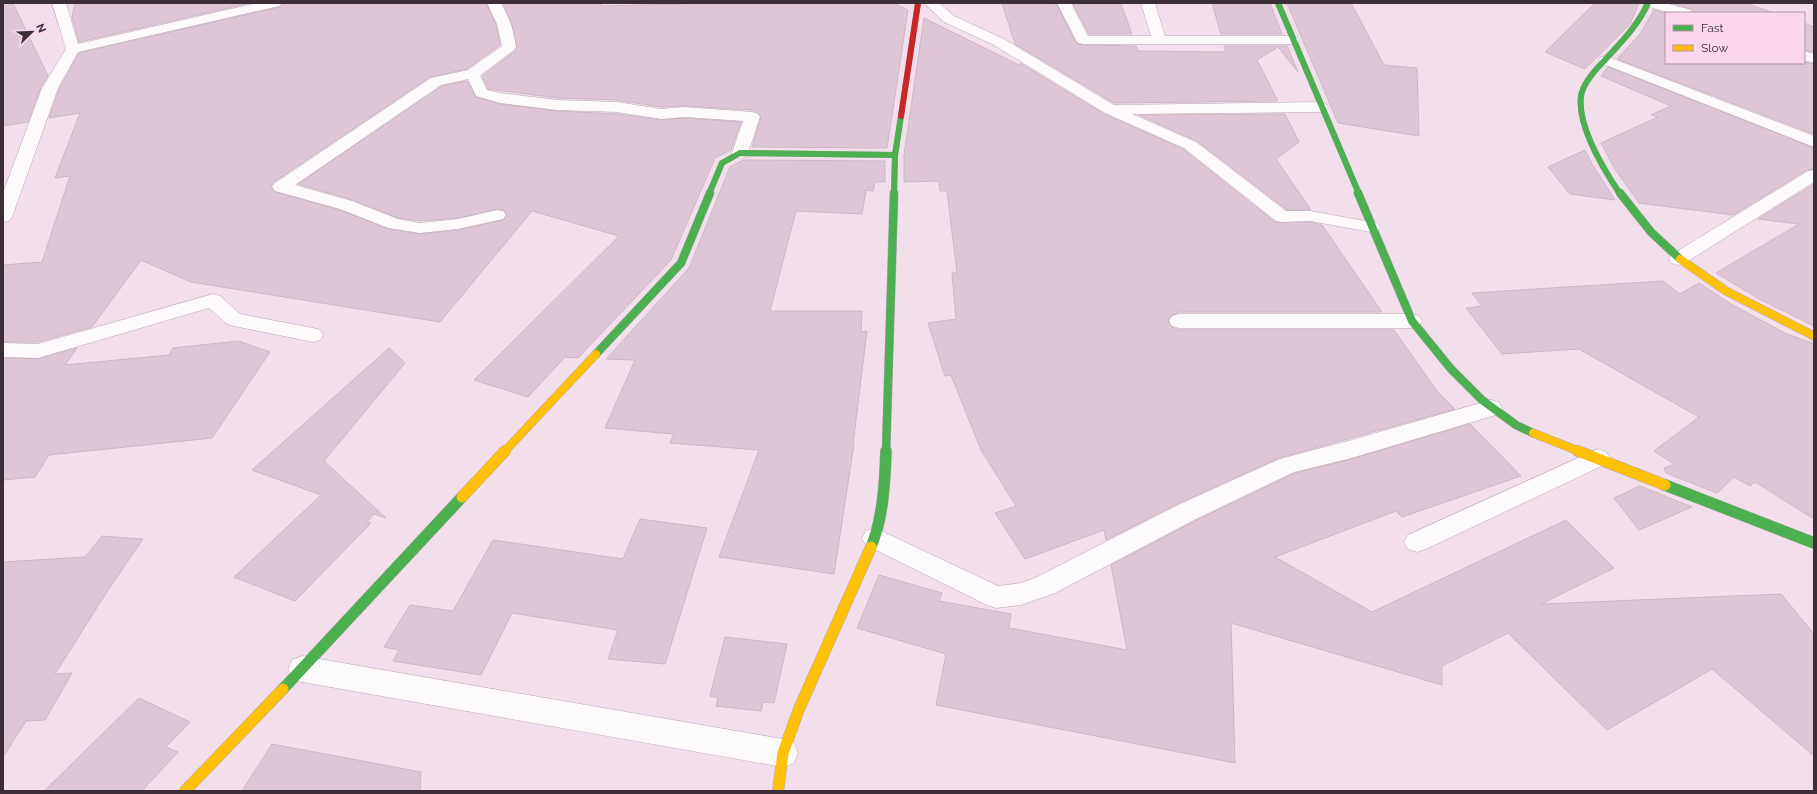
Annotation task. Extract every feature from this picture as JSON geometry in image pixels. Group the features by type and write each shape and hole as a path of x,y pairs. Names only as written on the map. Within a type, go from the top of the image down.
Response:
{"street":[{"path":"59,3 73,49"},
{"path":"3,216 50,88 73,49 275,3"},
{"path":"494,3 501,14 508,33 509,47 473,74 436,81 281,187 346,205 394,224 420,228 458,224 497,215"},
{"path":"778,791 783,752 798,709 875,538 886,484 895,155 918,3"},
{"path":"931,3 949,19 999,42 1046,72 1111,110 1190,145 1282,217 1310,216 1371,227"},
{"path":"1064,3 1083,40 1292,40"},
{"path":"1148,3 1159,39"},
{"path":"1278,3 1292,40 1412,321 1438,356 1491,408 1520,428 1814,543"},
{"path":"1682,12 1649,3 1646,14 1635,30 1587,82 1581,96 1583,117 1594,149 1620,195 1646,229 1678,259 1726,291 1767,314 1814,336"},
{"path":"1606,60 1814,142"},
{"path":"473,74 481,93 500,98 557,105 616,107 662,114 685,112 752,117 740,153"},
{"path":"1111,110 1321,107"},
{"path":"185,791 302,669 681,263 722,163 740,153 895,155"},
{"path":"1678,259 1814,175"},
{"path":"3,350 38,351 213,300 234,319 313,335"},
{"path":"1179,321 1412,321"},
{"path":"875,538 996,597 1020,594 1046,585 1187,512 1288,465 1348,450 1491,408"},
{"path":"1417,542 1598,458"},
{"path":"302,669 783,752"}],"building":[{"path":"3,3 13,3 48,76 41,87 28,122 3,126"},
{"path":"75,3 250,3 79,42 72,17"},
{"path":"283,3 486,3 496,24 500,45 467,69 430,77 274,182 271,186 275,192 340,210 388,229 420,234 458,230 503,220 507,216 504,210 497,209 458,218 420,221 398,218 353,200 298,184 442,86 467,81 476,97 500,104 557,111 617,114 661,120 685,118 741,122 731,150 715,158 671,260 578,358 565,357 528,397 474,380 619,236 532,211 440,322 191,282 141,260 92,327 38,342 3,342 3,265 42,262 70,176 55,178 80,113 49,118 59,89 79,53 280,7"},
{"path":"503,3 601,3 602,6 721,3 894,3 908,10 887,148 752,147 761,117 758,113 752,110 685,106 661,107 617,100 557,98 488,89 482,76 515,51 517,47 512,24"},
{"path":"1002,3 1056,4 1075,41 1078,44 1083,45 1136,46 1138,51 1226,52 1224,46 1287,46 1298,72 1278,47 1257,60 1278,101 1114,103 1015,44"},
{"path":"1212,3 1270,3 1282,34 1221,34"},
{"path":"1287,3 1351,3 1384,65 1417,68 1419,136 1338,123"},
{"path":"1595,3 1639,3 1630,24 1585,69 1545,52"},
{"path":"1671,3 1745,3 1771,12 1693,12 1691,9"},
{"path":"1073,4 1121,4 1132,34 1089,34"},
{"path":"1654,10 1665,13 1665,64 1805,64 1805,62 1814,64 1814,134 1617,59 1640,34"},
{"path":"924,18 1021,66 1020,63 1104,114 1183,149 1275,222 1310,222 1322,225 1382,312 1179,312 1172,315 1168,320 1172,327 1179,330 1394,330 1437,391 1455,409 1279,458 1177,504 1106,540 1104,530 1025,559 995,513 1016,506 981,450 951,375 945,376 928,323 956,319 952,273 957,273 947,191 940,191 939,181 904,182 904,155"},
{"path":"1805,23 1814,27 1814,52 1805,50"},
{"path":"1608,67 1814,148 1814,169 1807,170 1733,215 1639,203 1615,169 1601,143 1658,117 1651,115 1671,106 1601,76"},
{"path":"1285,114 1299,142 1276,159 1311,210 1287,210 1197,141 1139,115"},
{"path":"1585,150 1592,164 1615,200 1570,194 1548,167"},
{"path":"743,160 885,161 885,182 875,182 873,191 866,190 862,214 796,211 770,311 862,311 861,332 867,331 854,444 834,574 719,557 759,450 670,443 674,434 605,428 635,360 606,359 689,268 730,167"},
{"path":"1814,184 1814,326 1761,300 1716,273 1799,224 1758,219"},
{"path":"1663,281 1680,294 1699,283 1731,304 1785,333 1814,344 1814,519 1755,482 1750,486 1734,477 1717,493 1666,473 1664,468 1674,464 1654,451 1699,417 1579,349 1502,354 1466,308 1482,306 1472,293"},
{"path":"238,341 270,352 212,438 49,455 35,477 3,480 3,358 38,359 77,348 65,365 169,355 173,348"},
{"path":"389,348 405,363 324,461 386,518 374,514 367,522 371,523 295,601 234,577 321,495 252,470"},
{"path":"1470,424 1521,476 1402,517 1396,511 1275,557 1372,612 1566,520 1614,568 1541,604 1781,594 1814,634 1814,756 1712,669 1607,730 1508,633 1442,666 1442,685 1231,623 1235,763 936,705 946,654 857,628 879,575 942,593 939,601 1011,614 1009,628 1127,650 1111,565 1197,520 1295,473 1348,460"},
{"path":"1640,486 1692,507 1639,530 1614,498"},
{"path":"640,519 707,528 665,664 608,659 618,630 512,613 481,675 393,661 399,650 384,647 410,605 453,611 493,540 623,559"},
{"path":"102,536 143,539 108,590 55,674 72,673 45,720 26,721 3,757 3,562 85,557"},
{"path":"725,637 787,644 774,703 763,702 761,711 716,706 718,698 710,696"},
{"path":"139,698 190,722 166,747 178,752 142,791 44,791"},
{"path":"272,744 421,772 420,791 242,791"}],"traffic: fast":[{"path":"1278,3 1412,321 1451,369 1482,400 1498,414 1533,433"},
{"path":"1648,3 1636,26 1603,61 1584,87 1581,109 1593,146 1612,182 1637,217 1680,259"},
{"path":"871,547 875,538 885,483 895,155 901,116"},
{"path":"596,354 681,263 722,163 740,153 895,155"},
{"path":"1665,485 1814,543"},
{"path":"283,689 462,497"}],"traffic: slow":[{"path":"1680,259 1726,291 1814,336"},
{"path":"462,497 596,354"},
{"path":"1533,433 1665,485"},
{"path":"778,791 783,753 799,709 871,547"},
{"path":"185,791 283,689"}],"traffic: jam":[{"path":"901,116 918,3"}]}
